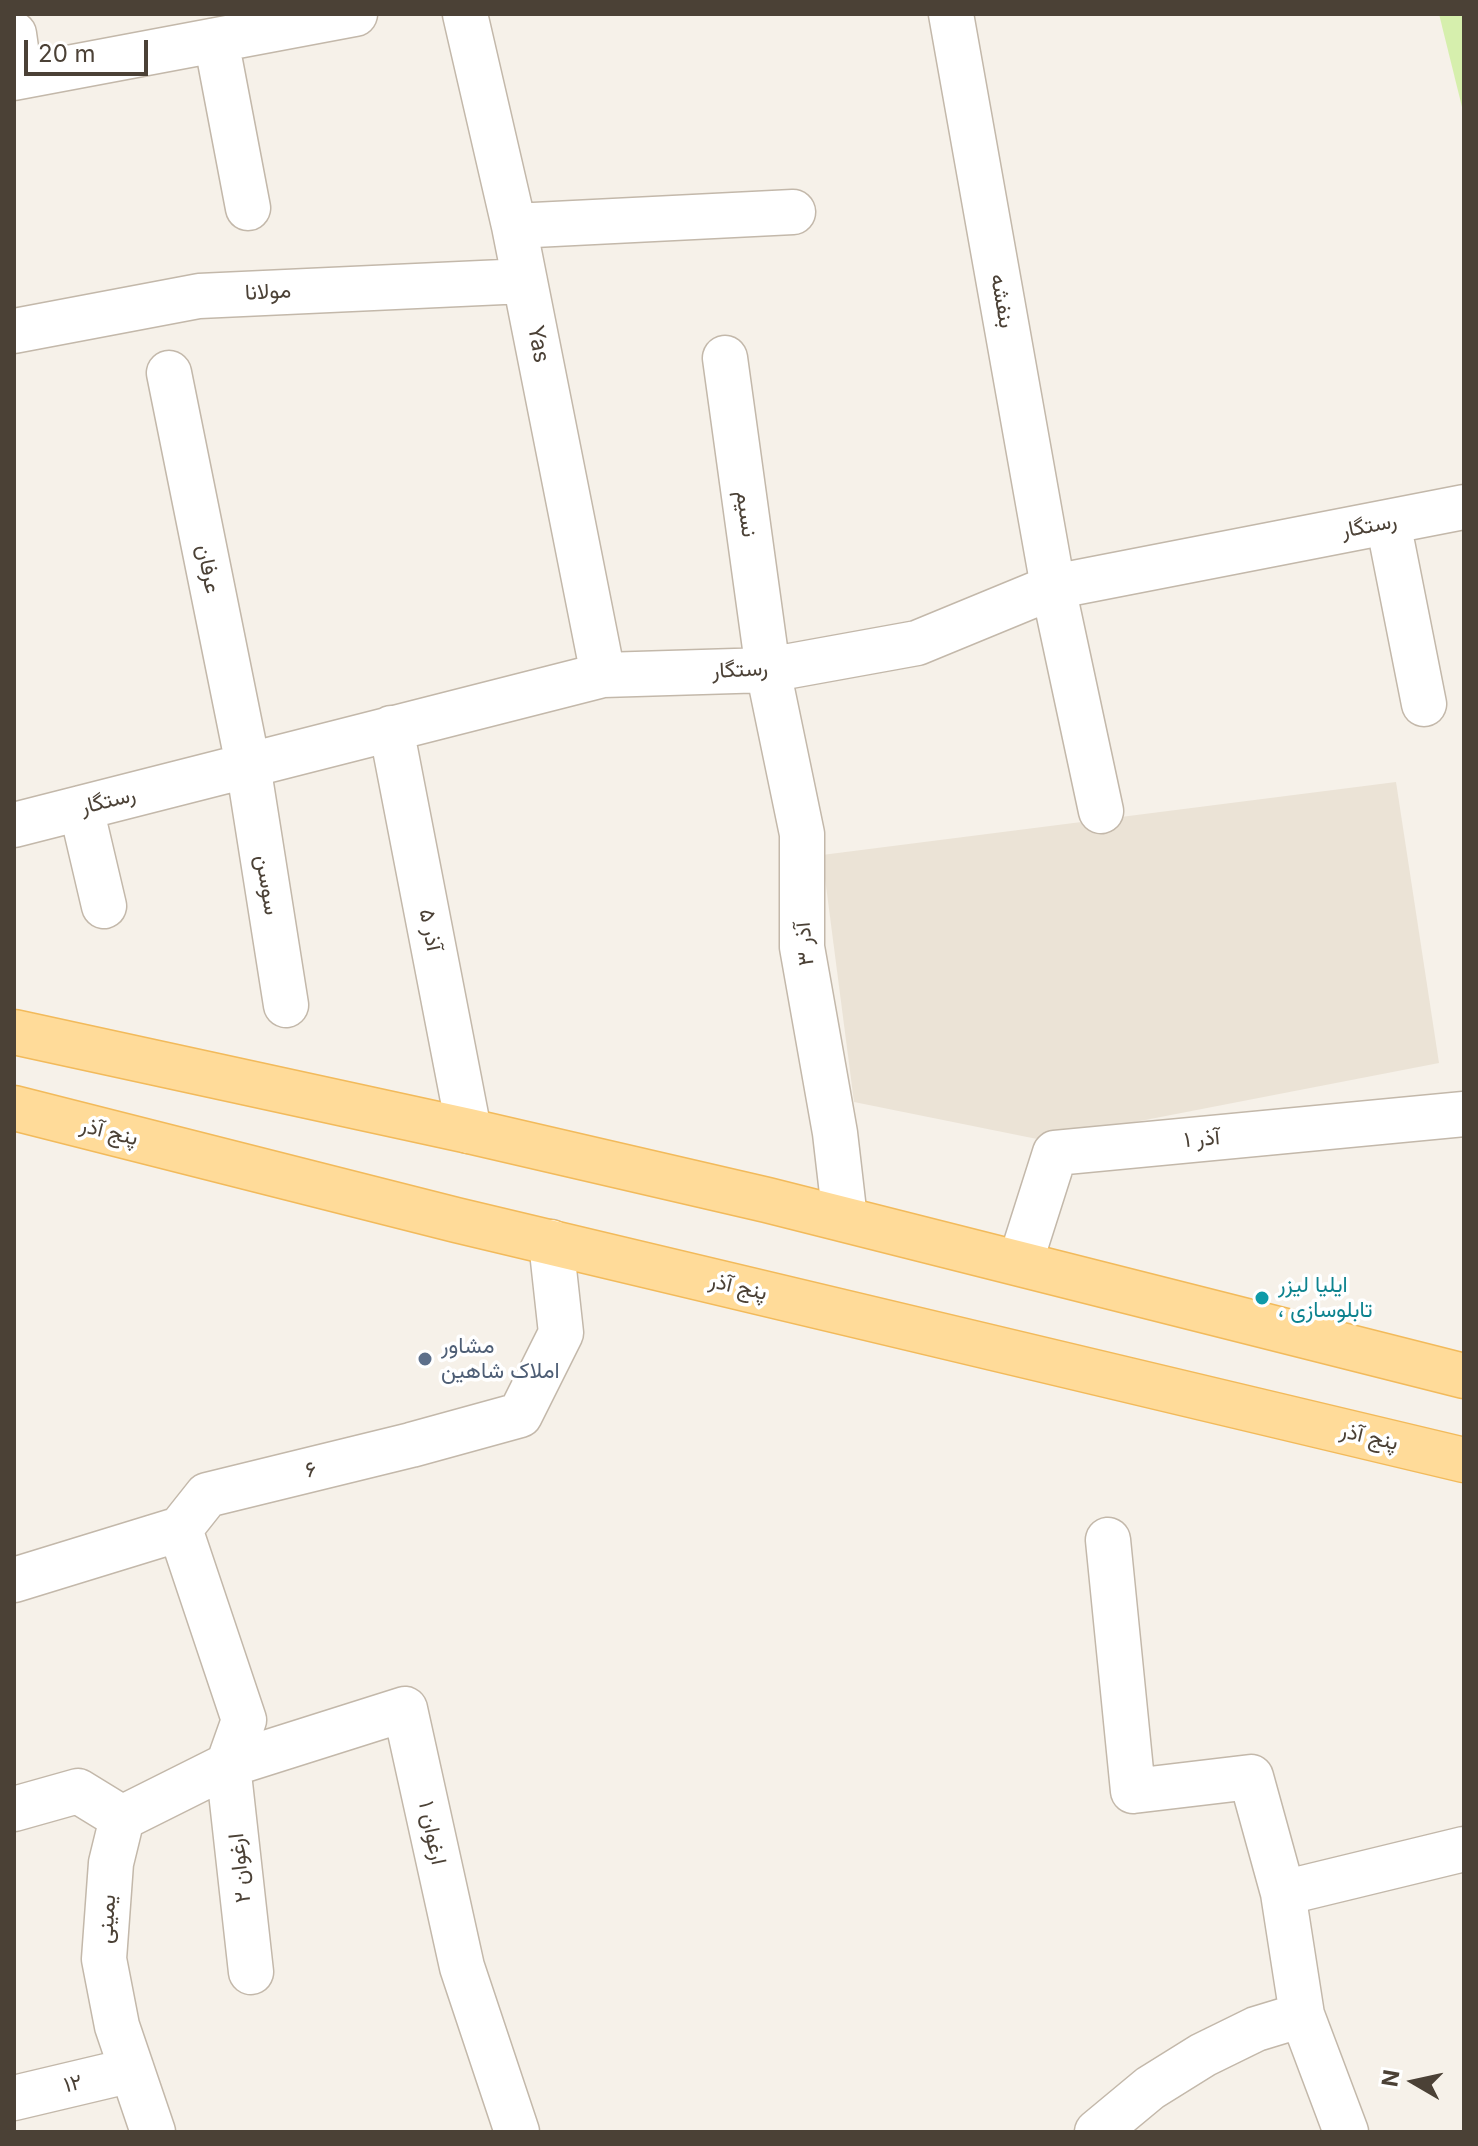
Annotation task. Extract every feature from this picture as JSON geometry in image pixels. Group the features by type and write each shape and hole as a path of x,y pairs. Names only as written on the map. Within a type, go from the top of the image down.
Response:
{"main road":[{"path":"14,1032 469,1131 845,1219 1464,1376"},
{"name":"پنج آذر","path":"14,1108 551,1242 1464,1460"}],"street":[{"path":"16,63 355,14"},
{"name":"Yas","path":"465,14 514,226 603,675"},
{"name":"بنفشه","path":"951,14 1053,587 1101,811"},
{"path":"236,29 248,208"},
{"path":"514,226 793,212"},
{"name":"مولانا","path":"14,331 199,296 525,281"},
{"name":"نسیم","path":"725,358 768,670"},
{"name":"عرفان","path":"169,373 248,765"},
{"name":"رستگار","path":"14,825 603,675 768,670 917,643 1053,587 1464,507"},
{"path":"1388,522 1424,704"},
{"name":"آذر ۳","path":"768,670 802,834 802,947 835,1133 845,1219"},
{"name":"آذر ۵","path":"391,728 469,1131"},
{"name":"سوسن","path":"248,765 286,1005"},
{"path":"81,808 104,906"},
{"name":"آذر ۱","path":"1020,1263 1055,1153 1464,1114"},
{"name":"۶","path":"180,1529 207,1495 520,1415 561,1333 551,1242"},
{"path":"14,1580 180,1529 244,1720 228,1765 122,1818 78,1791 14,1809"},
{"path":"1108,1540 1133,1791 1251,1777 1283,1893 1302,2015 1346,2132"},
{"name":"ارغوان ۱","path":"228,1765 405,1709 462,1967 517,2132"},
{"name":"ارغوان ۲","path":"228,1765 251,1972"},
{"name":"یمینی","path":"122,1818 111,1863 104,1959 117,2026 153,2132"},
{"path":"1283,1893 1464,1849"},
{"path":"1097,2132 1150,2088 1203,2055 1256,2029 1302,2015"},
{"name":"۱۲","path":"14,2098 132,2070"}],"shaded area":[{"path":"1396,782 1439,1063 1042,1140 854,1102 822,855"}],"green space":[{"path":"1439,14 1464,14 1464,115"}],"place":[{"name":"ایلیا لیزر ، تابلوسازی","path":"1262,1298"},
{"name":"مشاور املاک شاهین","path":"425,1359"}]}
